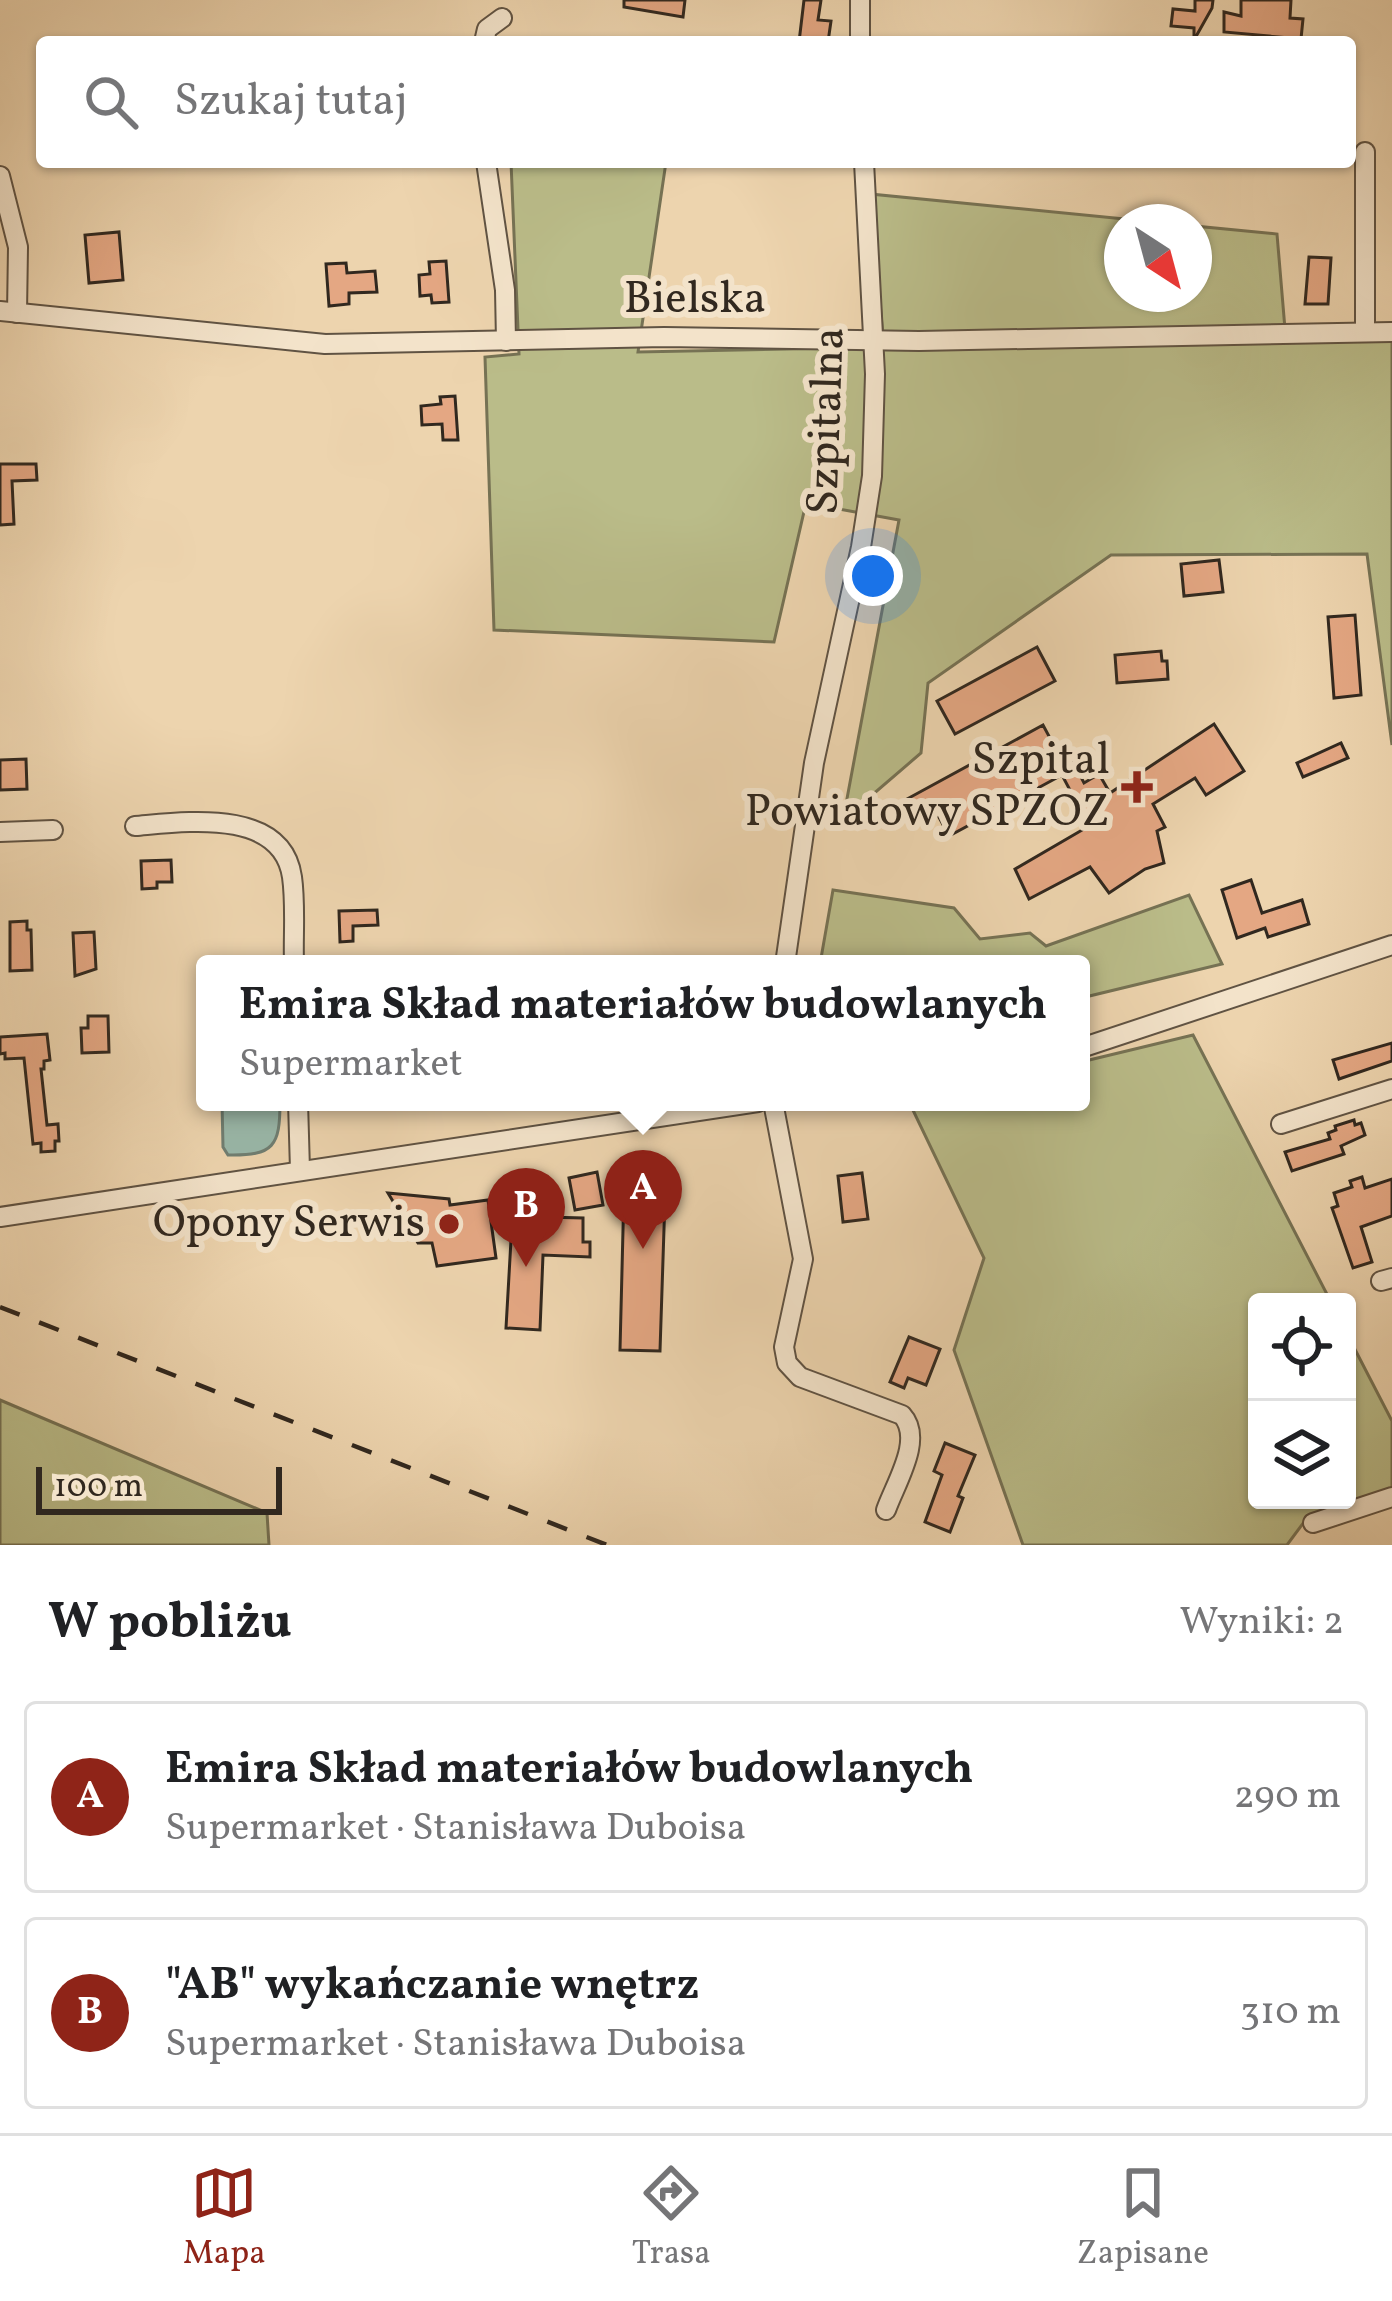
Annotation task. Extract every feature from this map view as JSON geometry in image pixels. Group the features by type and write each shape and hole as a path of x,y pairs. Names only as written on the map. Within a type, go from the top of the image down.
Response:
{"street":[{"path":"860,0 860,36"},
{"path":"485,36 502,17"},
{"path":"1365,332 1366,152"},
{"path":"487,168 505,290 506,341"},
{"name":"Szpitalna","path":"786,955 814,763 868,512 876,420 864,168"},
{"path":"0,176 18,247 9,312"},
{"name":"Bielska","path":"9,312 284,342 1392,332"},
{"path":"135,826 207,820 243,826 276,846 292,874 294,955"},
{"path":"0,832 53,830"},
{"path":"1090,1046 1392,945"},
{"path":"1281,1124 1392,1089"},
{"path":"298,1111 300,1170"},
{"path":"0,1217 697,1111"},
{"path":"775,1111 803,1258 784,1347 787,1363 800,1377 902,1414 911,1424 913,1439 886,1510"},
{"path":"1313,1523 1392,1497"}],"green space":[{"path":"511,168 665,168 638,352 884,347 870,194 1104,217 1104,312 1212,312 1212,228 1277,234 1286,341 1392,339 1392,745 1367,554 1111,555 928,683 921,753 843,820 899,520 806,503 774,642 494,630 485,357 519,354"},
{"path":"833,890 954,908 980,939 1030,933 1046,946 1189,895 1222,964 1090,996 1090,955 822,955"},
{"path":"1193,1035 1326,1293 1248,1293 1248,1509 1348,1509 1304,1522 1287,1545 1023,1545 954,1350 984,1258 913,1111 1090,1111 1090,1060"},
{"path":"1356,1351 1392,1421 1392,1496 1356,1507"},
{"path":"0,1400 267,1513 269,1545 0,1545"}],"shaded area":[{"path":"222,1111 279,1111 276,1138 265,1150 228,1155 223,1147"}],"building":[{"path":"624,0 685,0 683,17 624,7"},
{"path":"804,0 821,0 818,20 831,21 829,36 800,36"},
{"path":"1195,0 1213,0 1196,36 1194,28 1171,26 1173,9 1195,11"},
{"path":"1241,0 1291,0 1290,18 1303,19 1301,36 1224,32 1224,12 1241,16"},
{"path":"119,232 123,280 89,283 85,235"},
{"path":"1309,257 1331,258 1328,304 1305,304"},
{"path":"446,261 449,302 432,303 431,295 420,296 419,275 430,274 429,262"},
{"path":"346,263 347,273 375,271 377,292 349,293 349,304 329,306 326,264"},
{"path":"455,396 458,440 443,440 442,424 422,425 421,406 441,404 440,397"},
{"path":"0,464 36,464 37,480 12,481 14,524 0,525"},
{"path":"1219,560 1223,592 1184,596 1181,564"},
{"path":"1355,615 1361,695 1334,698 1328,617"},
{"path":"1037,647 1055,681 955,734 937,701"},
{"path":"1161,651 1168,679 1117,683 1115,655"},
{"path":"1214,724 1244,771 1206,795 1195,778 1153,804 1165,827 1157,831 1164,863 1145,869 1109,893 1090,867 1029,899 1015,869 1089,826 1062,775 949,836 934,808 917,818 907,799 1043,725 1059,755 1067,750 1084,783 1099,774 1110,793"},
{"path":"1341,743 1348,758 1303,777 1297,763"},
{"path":"26,759 27,789 0,790 0,760"},
{"path":"171,860 172,882 142,889 141,861"},
{"path":"1251,880 1262,913 1302,900 1309,924 1268,937 1265,928 1237,938 1222,890"},
{"path":"377,910 378,925 353,926 353,941 340,942 339,911"},
{"path":"27,921 32,970 10,971 10,922"},
{"path":"94,932 96,969 75,976 73,933"},
{"path":"88,1016 108,1016 109,1052 82,1053 81,1028 88,1028"},
{"path":"47,1034 50,1060 41,1069 47,1125 58,1124 59,1141 55,1141 55,1151 41,1152 41,1143 33,1144 24,1058 5,1059 5,1053 0,1054 0,1037"},
{"path":"1392,1043 1392,1061 1339,1079 1333,1060"},
{"path":"1354,1120 1355,1125 1361,1123 1365,1135 1341,1146 1344,1154 1292,1171 1285,1152 1330,1139 1328,1133 1335,1126"},
{"path":"597,1172 603,1205 575,1210 569,1178"},
{"path":"862,1173 868,1219 843,1222 838,1176"},
{"path":"1362,1177 1365,1188 1392,1179 1392,1216 1361,1227 1372,1262 1353,1268 1332,1208 1338,1206 1334,1193 1352,1187 1350,1181"},
{"path":"624,1190 656,1190 665,1198 660,1351 620,1350"},
{"name":"Opony Serwis","path":"388,1193 449,1199 450,1205 488,1200 496,1258 437,1266 432,1243 418,1243"},
{"path":"513,1205 545,1207 545,1217 583,1218 583,1242 590,1242 590,1257 543,1255 540,1330 506,1328"},
{"path":"909,1337 940,1349 926,1385 908,1378 904,1388 890,1382"},
{"path":"945,1443 975,1455 950,1532 925,1522 942,1475 934,1471"}],"railway":[{"path":"0,1307 607,1545"}],"place":[{"name":"Szpital Powiatowy SPZOZ","path":"1137,787"},
{"name":"Opony Serwis","path":"449,1224"},
{"name":"Emira Skład materiałów budowlanych","path":"643,1249"},
{"name":"\"AB\" wykańczanie wnętrz","path":"526,1267"}]}
